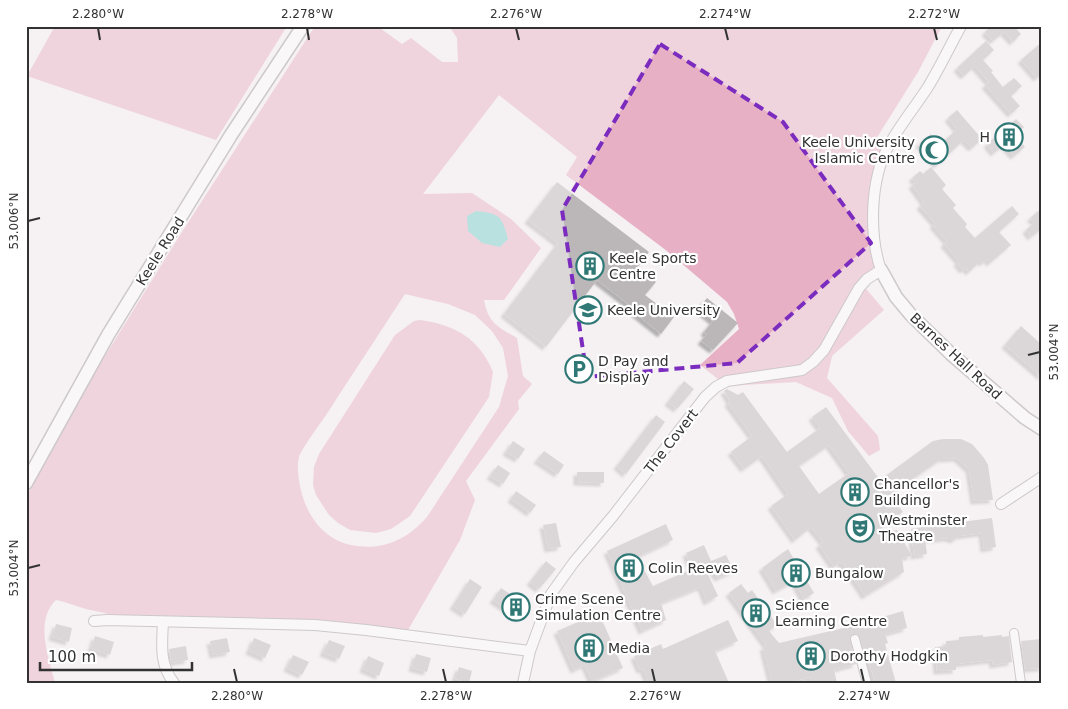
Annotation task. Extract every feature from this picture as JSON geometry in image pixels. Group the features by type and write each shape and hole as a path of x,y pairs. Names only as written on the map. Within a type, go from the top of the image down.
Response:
{"street":[{"name":"Keele Road","path":"26,483 108,335 232,135 303,26"},
{"name":"Barnes Hall Road","path":"961,26 928,86 897,131 884,157 876,188 874,210 876,254 881,270 896,297 926,330 1025,418 1042,429"},
{"name":"The Covert","path":"523,683 530,652 551,594 574,562 608,522 710,392 727,381 802,370 824,350 859,288 867,279 881,270"},
{"path":"1001,504 1042,477"},
{"path":"94,621 316,624 530,652"},
{"path":"163,622 163,658 167,674 174,683"},
{"path":"1014,633 1021,683"},
{"path":"855,639 867,683"}],"highlighted area":[{"path":"660,44 783,122 871,243 737,363 587,377 562,210"}],"shaded area":[{"path":"55,26 287,26 216,140 27,76"},
{"path":"315,26 377,26 402,44 411,38 442,62 458,62 457,38 449,26 942,26 918,72 876,139 888,148 876,188 881,270 862,284 884,310 832,356 827,378 878,436 880,450 869,456 848,431 832,398 796,382 727,386 700,365 739,329 734,314 727,302 667,251 566,175 577,157 499,95 423,194 472,193 511,219 541,248 504,300 484,300 488,314 495,324 517,338 523,376 532,384 518,401 519,409 466,481 475,500 460,540 408,630 332,621 123,617 56,600 49,609 44,629 55,683 26,683 26,497 87,385 180,235","holes":["405,294 448,304 475,315 492,331 503,348 508,376 499,407 427,517 412,531 396,541 367,547 345,543 334,538 324,532 316,523 305,503 301,492 298,471 298,459 301,452"]},
{"path":"420,320 444,325 455,330 464,335 481,350 493,372 489,397 410,516 391,529 376,533 350,530 329,515 316,495 313,485 314,467 319,454 395,335 414,321"}],"water":[{"path":"476,211 490,213 502,221 508,239 500,247 482,243 468,231 467,216"}],"building":[{"path":"991,26 1014,26 1021,34 1013,42 1004,32 993,41 985,32"},
{"path":"986,41 994,50 983,60 1003,87 1014,78 1022,86 1011,96 1020,106 1011,114 985,85 989,82 975,66 964,76 957,68"},
{"path":"1042,42 1042,74 1037,78 1021,60"},
{"path":"957,110 982,139 972,148 964,140 937,165 919,144 931,134 940,145 957,129 948,118"},
{"name":"H","path":"1016,119 1024,127 1015,136 1025,147 1014,156 1004,145 994,153 987,144"},
{"path":"931,167 946,185 942,189 956,205 953,208 967,224 965,227 975,238 1012,206 1019,214 999,232 1011,245 990,263 987,259 983,263 981,261 969,272 966,268 963,270 957,263 959,261 944,244 947,241 933,225 935,223 920,206 924,202 912,185 916,182 912,178 920,171 923,174"},
{"name":"Keele Sports Centre","path":"557,182 649,252 637,268 656,282 645,295 674,317 661,334 626,306 628,304 597,280 546,347 504,314 558,243 528,220"},
{"path":"1042,208 1042,230 1031,237 1026,230 1035,222 1030,218"},
{"path":"707,298 738,323 713,350 701,341 707,334 704,332 713,321 698,309"},
{"path":"1021,326 1042,345 1042,377 1005,345"},
{"path":"684,381 694,389 677,409 668,402"},
{"name":"Chancellor's Building","path":"727,389 738,395 743,392 787,452 820,428 812,417 826,407 880,480 933,441 961,439 972,444 988,465 993,500 974,501 969,469 957,458 941,459 890,495 903,512 875,533 897,530 912,556 902,558 904,572 865,596 844,564 840,562 834,567 819,545 823,542 811,527 795,540 771,506 788,494 762,456 744,469 731,452 752,436 728,403 730,401 724,391","holes":["829,445 849,473 819,494 799,466"]},
{"path":"656,415 665,422 626,474 617,466"},
{"path":"513,441 525,449 518,459 506,452"},
{"path":"544,451 564,465 558,474 537,460"},
{"path":"498,465 510,473 503,484 490,476"},
{"path":"577,472 604,472 604,483 577,482"},
{"path":"516,491 536,505 530,513 511,499"},
{"path":"992,518 996,547 984,549 982,533 959,536 954,540 948,538 925,540 927,554 914,556 911,529 961,520 961,522"},
{"path":"556,523 561,547 548,549 543,525"},
{"name":"Colin Reeves","path":"666,524 673,540 637,557 653,586 692,569 686,553 704,545 711,561 726,555 734,571 718,578 708,564 704,566 718,596 707,602 701,587 661,603 666,620 642,631 607,551"},
{"path":"788,549 814,593 804,599 794,581 776,591 762,568"},
{"path":"546,561 556,569 539,589 530,582"},
{"path":"470,579 482,587 465,614 453,606"},
{"path":"741,584 748,593 752,590 777,625 769,631 779,643 848,627 903,611 907,628 885,634 888,643 885,644 896,683 875,683 869,661 867,661 860,638 856,634 851,635 850,638 856,664 834,670 837,683 812,683 810,677 788,683 772,683 763,647 767,646 729,593"},
{"name":"Crime Scene Simulation Centre","path":"501,588 528,606 520,618 493,600"},
{"name":"Media","path":"599,613 623,668 592,681 585,665 574,670 557,631"},
{"path":"728,620 738,641 715,651 729,683 649,683 643,669 640,670 634,656 661,644 663,649"},
{"path":"56,624 72,628 69,642 52,637"},
{"path":"983,635 983,637 1009,636 1012,662 993,665 992,660 956,664 956,670 937,671 935,647 946,646 946,641 959,640 959,637"},
{"path":"95,636 114,642 110,655 91,649"},
{"path":"227,638 230,652 213,655 210,641"},
{"path":"254,638 271,645 265,658 249,651"},
{"path":"1042,639 1042,668 1025,669 1021,641"},
{"path":"329,640 345,646 339,659 323,653"},
{"path":"186,646 188,660 171,663 169,649"},
{"path":"416,654 431,658 427,672 412,668"},
{"path":"293,655 309,662 302,675 287,668"},
{"path":"368,656 384,663 379,676 363,669"},
{"path":"459,667 472,671 469,683 455,679"}],"place":[{"name":"H","path":"1009,137"},
{"name":"Keele University Islamic Centre","path":"934,150"},
{"name":"Keele Sports Centre","path":"590,266"},
{"name":"Keele University","path":"588,310"},
{"name":"D Pay and Display","path":"579,369"},
{"name":"Chancellor's Building","path":"855,492"},
{"name":"Westminster Theatre","path":"860,528"},
{"name":"Colin Reeves","path":"629,568"},
{"name":"Bungalow","path":"796,573"},
{"name":"Crime Scene Simulation Centre","path":"516,607"},
{"name":"Science Learning Centre","path":"756,613"},
{"name":"Media","path":"589,648"},
{"name":"Dorothy Hodgkin","path":"811,656"}]}
